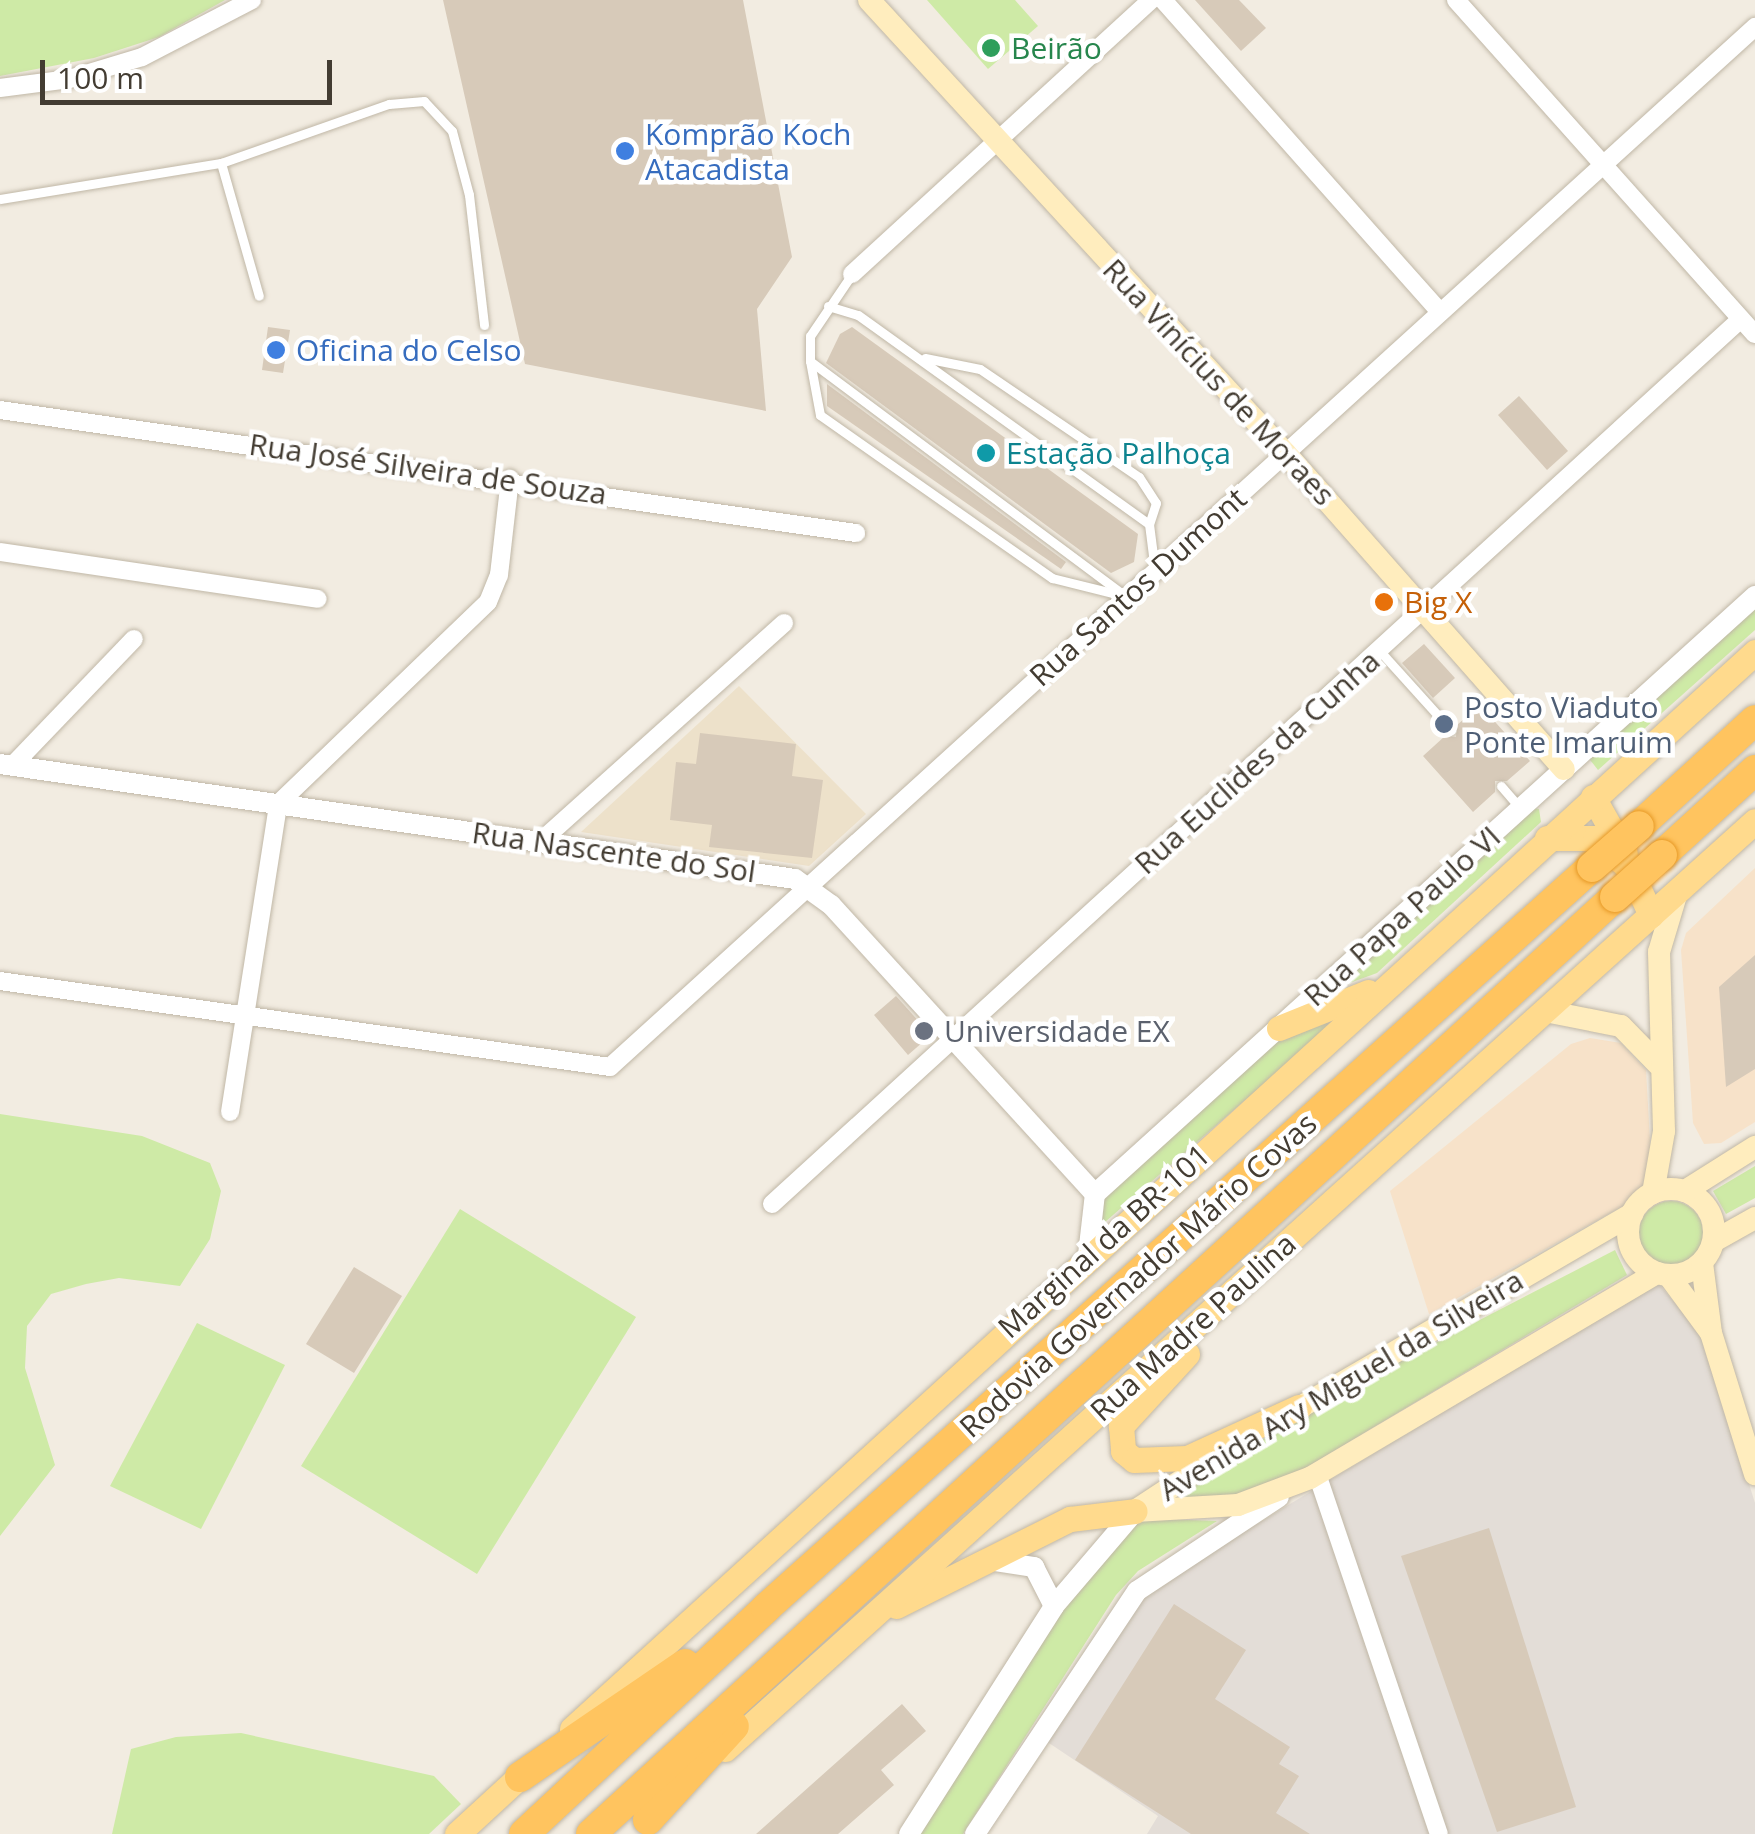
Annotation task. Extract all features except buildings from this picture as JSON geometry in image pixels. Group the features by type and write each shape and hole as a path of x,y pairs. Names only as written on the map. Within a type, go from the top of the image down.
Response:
{"highway":[{"name":"Rodovia Governador Mário Covas","path":"524,1834 766,1608 1755,720"},
{"name":"Rodovia Governador Mário Covas","path":"591,1834 1755,770"},
{"path":"520,1776 766,1608"},
{"path":"640,1827 825,1618"}],"main road":[{"name":"Rua Vinícius de Moraes","path":"869,0 1286,454 1564,770"},
{"name":"Marginal da BR-101","path":"457,1834 1088,1255 1755,652"},
{"path":"1593,797 1633,865 1677,892 1659,952 1658,1064 1664,1131 1682,1190 1712,1216 1714,1241"},
{"name":"Rua Madre Paulina","path":"640,1827 1755,821"},
{"path":"1548,838 1594,838 1629,868 1651,916"},
{"path":"1279,1028 1386,984"},
{"path":"1545,1011 1621,1026 1658,1064"},
{"path":"1664,1131 1653,1193 1632,1214 1628,1242 1663,1275 1711,1333"},
{"path":"1653,1193 1682,1190 1755,1148"},
{"name":"Avenida Ary Miguel da Silveira","path":"1135,1511 1299,1408 1632,1214"},
{"path":"1755,1218 1714,1241 1702,1263 1711,1333 1755,1474"},
{"path":"860,1625 982,1560 1070,1519 1238,1505 1313,1476 1663,1275 1702,1263"},
{"path":"1242,1284 1231,1306 1130,1412 1118,1436 1124,1451 1148,1464 1172,1462 1299,1408"}],"street":[{"path":"0,88 69,79 142,57 252,0"},
{"path":"852,274 1151,0"},
{"path":"1163,0 1440,312"},
{"path":"1463,3 1755,334"},
{"name":"Rua Santos Dumont","path":"244,1015 610,1067 1755,26"},
{"name":"Rua Euclides da Cunha","path":"772,1204 1741,318"},
{"name":"Rua José Silveira de Souza","path":"0,410 510,479 856,533"},
{"path":"230,1112 278,804 488,602 499,576 510,479"},
{"path":"0,552 318,599"},
{"name":"Rua Papa Paulo VI","path":"1095,1194 1755,596"},
{"path":"540,842 784,624"},
{"path":"6,765 134,640"},
{"name":"Rua Nascente do Sol","path":"6,765 772,873 808,887 954,1038 1095,1194"},
{"path":"0,981 244,1015"},
{"path":"1088,1255 1095,1194"},
{"path":"975,1834 1136,1591 1313,1476 1439,1834"},
{"name":"Avenida Ary Miguel da Silveira","path":"909,1834 1054,1606 1135,1511"},
{"path":"982,1560 1008,1559 1034,1568 1046,1580 1054,1606"}],"lane":[{"path":"0,199 221,163 389,104 424,101 452,131 469,195 484,325"},
{"path":"221,163 259,296"},
{"path":"852,274 810,336 810,361 820,414 1052,578 1127,597"},
{"path":"828,306 858,315 922,358 1149,524"},
{"path":"922,358 980,369 1139,478 1156,503 1149,524 1155,572"},
{"path":"810,361 1127,597"},
{"path":"1379,650 1452,730"},
{"path":"1502,786 1521,808"}],"shaded area":[{"path":"739,686 866,814 809,866 581,832"},
{"path":"1755,868 1755,1122 1721,1143 1704,1144 1693,1123 1681,950 1686,933"},
{"path":"1590,1038 1621,1043 1646,1070 1651,1158 1643,1185 1623,1206 1429,1314 1390,1191 1571,1044"},
{"path":"1658,1283 1703,1337 1755,1503 1755,1834 1147,1834 1158,1816 1046,1741 1124,1622 1157,1584"}],"green space":[{"path":"0,0 225,0 159,37 94,58 0,76"},
{"name":"Beirão","path":"927,0 1015,0 1038,26 988,69"},
{"path":"1755,604 1755,630 1598,770 1587,756"},
{"path":"1528,807 1539,809 1541,822 1377,973 1325,992"},
{"path":"1344,1014 1097,1229 1104,1193 1279,1040"},
{"path":"0,1114 142,1136 210,1163 221,1191 210,1239 180,1286 119,1278 86,1284 51,1294 27,1326 25,1368 55,1465 0,1536"},
{"path":"1755,1166 1755,1198 1726,1214 1713,1191"},
{"path":"1671,1201 1693,1211 1703,1233 1693,1255 1671,1265 1649,1255 1639,1233 1649,1211"},
{"path":"460,1209 636,1317 477,1574 301,1466"},
{"path":"1615,1250 1627,1275 1304,1469 1258,1493 1150,1506 1358,1383"},
{"path":"197,1323 285,1365 201,1529 110,1486"},
{"path":"1134,1518 1217,1521 1138,1571 1116,1595 963,1834 916,1834 1042,1635"},
{"path":"241,1733 434,1776 461,1804 429,1834 112,1834 131,1749 176,1737"}],"place":[{"name":"Beirão","path":"991,48"},
{"name":"Komprão Koch Atacadista","path":"625,151"},
{"name":"Oficina do Celso","path":"276,350"},
{"name":"Estação Palhoça","path":"986,453"},
{"name":"Big X","path":"1384,602"},
{"name":"Posto Viaduto Ponte Imaruim","path":"1444,724"},
{"name":"Universidade EX","path":"924,1031"}]}
